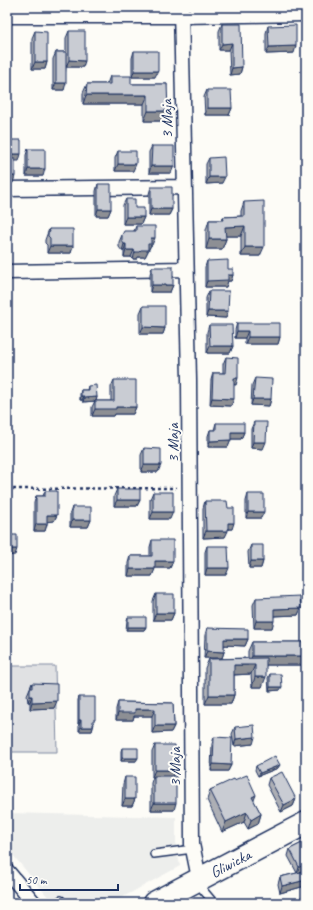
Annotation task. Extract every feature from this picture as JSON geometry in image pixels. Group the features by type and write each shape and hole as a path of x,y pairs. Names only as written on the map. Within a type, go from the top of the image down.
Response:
{"main road":[{"name":"Gliwicka","path":"154,903 306,823"}],"street":[{"path":"7,16 181,11 306,14"},
{"name":"3 Maja","path":"181,11 185,187 193,849 199,878"},
{"path":"7,189 185,187"},
{"path":"7,272 186,269"},
{"path":"7,871 34,903"}],"lane":[{"path":"154,854 193,849"},
{"path":"199,878 203,890 214,903"}],"path":[{"path":"7,489 189,488"}],"shaded area":[{"path":"7,666 55,666 57,752 7,752"},
{"path":"7,813 176,817 176,844 180,866 112,903 53,903 7,848"}],"building":[{"path":"222,24 241,24 242,67 232,68 232,43 222,44"},
{"path":"296,25 296,46 269,47 268,26"},
{"path":"35,31 47,32 47,62 35,62"},
{"path":"69,31 85,31 85,61 69,60"},
{"path":"134,51 158,51 158,71 134,71"},
{"path":"56,52 66,52 66,83 56,83"},
{"path":"110,76 131,76 131,84 167,84 168,111 148,111 148,95 86,95 87,84 110,84"},
{"path":"207,90 231,90 232,108 207,108"},
{"path":"7,140 21,140 21,154 7,154"},
{"path":"152,146 174,146 174,166 151,166"},
{"path":"28,149 45,149 45,169 28,169"},
{"path":"118,151 136,151 136,164 118,164"},
{"path":"224,157 225,177 209,177 209,158"},
{"path":"7,159 15,159 15,176 7,176"},
{"path":"98,184 111,184 111,209 98,209"},
{"path":"151,187 172,187 172,209 151,209"},
{"path":"126,199 135,199 135,208 144,208 144,217 126,217"},
{"path":"264,201 264,247 245,247 245,226 225,227 226,239 209,239 209,220 224,220 223,217 244,216 244,202"},
{"path":"136,226 155,226 155,238 151,238 151,244 148,244 148,250 135,252 134,250 126,250 126,244 122,241 122,235 124,231 136,231"},
{"path":"49,229 73,229 73,246 50,246 50,238 48,236 48,233 50,232"},
{"path":"228,260 228,269 233,269 233,275 228,275 228,280 207,281 207,261"},
{"path":"152,267 173,267 173,285 152,285"},
{"path":"209,291 229,291 228,311 208,311"},
{"path":"143,306 165,306 165,328 143,327"},
{"path":"237,323 280,323 280,337 248,337 248,331 237,331"},
{"path":"209,325 232,325 233,346 210,346"},
{"path":"226,357 238,358 238,378 234,378 234,399 212,398 213,373 225,373"},
{"path":"255,378 272,379 271,399 253,399"},
{"path":"114,380 136,380 136,407 95,409 95,401 114,401"},
{"path":"96,385 97,397 84,398 84,396 81,396 81,390 88,390 88,386"},
{"path":"254,422 267,422 266,442 253,442"},
{"path":"216,423 244,423 244,432 231,432 231,440 210,441 210,430 216,430"},
{"path":"144,448 161,449 161,465 144,465"},
{"path":"117,489 140,489 140,500 117,500"},
{"path":"45,491 57,491 57,515 47,515 47,524 36,524 36,496 45,496"},
{"path":"153,492 173,492 173,512 153,512"},
{"path":"8,493 8,521 7,521"},
{"path":"248,494 264,494 264,512 248,512"},
{"path":"205,501 227,501 228,508 234,508 234,523 228,523 228,531 206,531"},
{"path":"72,507 91,507 91,520 72,520"},
{"path":"7,535 17,535 17,549 7,549"},
{"path":"152,540 173,540 173,561 155,561 155,569 130,569 130,556 152,556"},
{"path":"251,545 263,545 263,561 251,561"},
{"path":"207,546 228,546 229,568 207,568"},
{"path":"156,594 174,594 174,613 156,613"},
{"path":"300,596 301,608 274,609 274,621 256,621 256,598"},
{"path":"128,617 146,617 146,627 128,627"},
{"path":"207,628 248,629 248,639 224,639 224,652 207,651"},
{"path":"252,642 306,642 306,656 252,656"},
{"path":"266,658 266,677 255,677 255,665 234,665 234,695 209,695 209,659"},
{"path":"270,674 281,674 282,687 270,687"},
{"path":"32,683 57,684 57,701 32,702 30,688 32,688"},
{"path":"79,697 95,697 95,720 93,720 93,727 81,727 81,720 79,720"},
{"path":"118,702 173,703 174,726 155,726 155,709 135,709 135,713 118,713"},
{"path":"254,725 255,737 236,739 235,727"},
{"path":"214,737 232,738 231,765 213,764"},
{"path":"155,745 175,745 175,770 155,770"},
{"path":"122,748 138,748 138,758 122,758"},
{"path":"275,756 280,765 260,773 256,766"},
{"path":"282,772 296,799 284,805 269,778"},
{"path":"247,775 256,795 252,797 261,814 251,820 247,812 226,822 210,790"},
{"path":"154,776 176,776 176,803 154,803"},
{"path":"125,777 135,777 135,799 125,799"},
{"path":"306,841 306,864 299,867 290,849"},
{"path":"305,871 306,880 282,886 280,877"}]}
